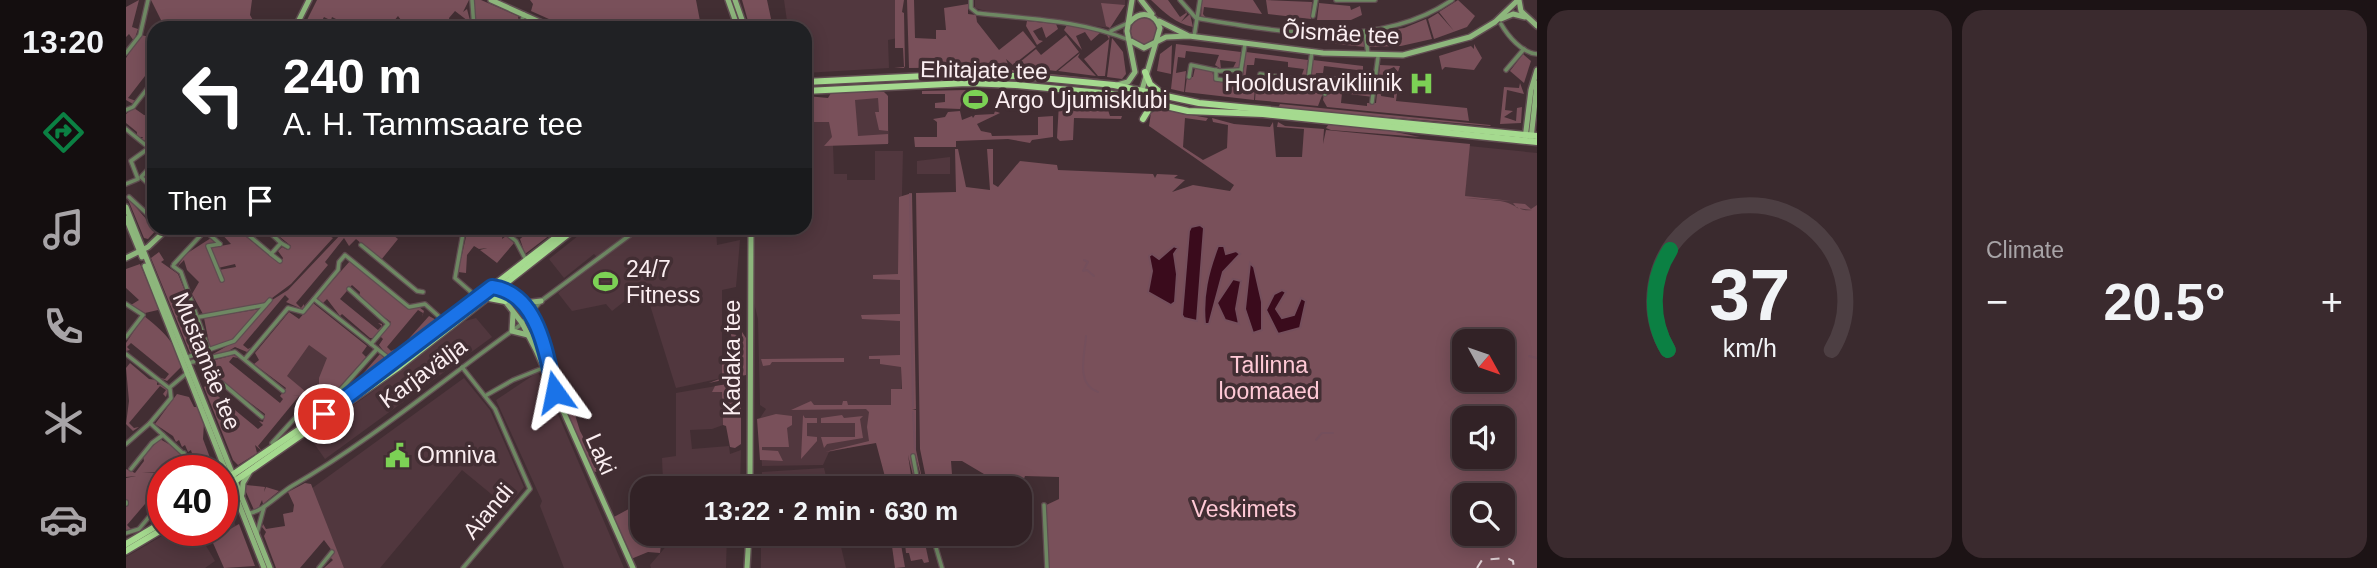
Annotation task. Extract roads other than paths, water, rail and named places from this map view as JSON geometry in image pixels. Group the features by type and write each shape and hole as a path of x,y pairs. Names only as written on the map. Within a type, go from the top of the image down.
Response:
{"main road":[{"path":"298,21 309,0"},
{"path":"491,0 538,21"},
{"path":"728,0 736,21"},
{"path":"736,0 743,21"},
{"path":"1114,85 1128,82 1135,72 1127,32 1132,0"},
{"name":"Õismäe tee","path":"1142,0 1156,19 1191,36"},
{"path":"1519,0 1525,17"},
{"name":"Õismäe tee","path":"1156,43 1166,37 1191,36 1378,57 1403,55 1451,44 1498,23 1519,0"},
{"path":"1130,22 1144,14 1156,19 1161,31 1145,72 1142,90 1144,100 1153,96 1174,98"},
{"path":"1498,23 1513,14 1525,17 1537,26"},
{"path":"1130,41 1144,48 1156,43"},
{"path":"1531,138 1537,70"},
{"path":"1145,72 1152,87 1174,98"},
{"name":"Ehitajate tee","path":"812,82 984,74 1114,85 1174,98 1531,138"},
{"name":"Ehitajate tee","path":"812,91 985,83 1113,94 1188,111 1263,114 1531,138"},
{"path":"1534,96 1537,83"},
{"path":"1113,94 1142,90"},
{"path":"1143,119 1151,107 1165,106"},
{"name":"Mustamäe tee","path":"126,207 141,251"},
{"name":"Mustamäe tee","path":"126,218 189,361 190,372 222,455"},
{"path":"126,258 141,251 158,235"},
{"path":"240,502 248,470 473,309 526,261 561,235"},
{"path":"238,476 448,326 475,301 500,287 562,235"},
{"name":"Kadaka tee","path":"750,476 751,235"},
{"path":"512,275 518,299"},
{"path":"500,287 530,304 541,301"},
{"path":"487,298 505,301 500,287"},
{"name":"Laki","path":"518,299 540,332 555,392"},
{"name":"Laki","path":"505,301 529,335 633,568"},
{"path":"529,335 512,331 512,310 530,314"},
{"path":"522,324 529,324 540,332"},
{"path":"238,468 248,470"},
{"name":"Mustamäe tee","path":"238,498 266,567"},
{"name":"Mustamäe tee","path":"240,502 248,513 266,567"},
{"path":"126,544 147,532"},
{"path":"126,551 147,538"},
{"path":"747,568 748,546"}],"street":[{"path":"126,53 140,34 148,0"},
{"path":"472,0 474,21"},
{"path":"971,0 972,11 978,14 1084,25 1111,31 1130,41"},
{"path":"1181,0 1196,19 1329,34 1365,32 1409,22 1452,0"},
{"path":"1191,36 1200,0"},
{"path":"1313,16 1316,0"},
{"path":"1336,0 1375,0"},
{"path":"522,21 524,15"},
{"path":"1111,31 1130,22"},
{"path":"1498,23 1504,32 1524,49 1537,54"},
{"path":"1365,32 1368,56"},
{"path":"1216,70 1216,79 1239,82 1245,44"},
{"path":"1506,70 1524,49"},
{"path":"1286,89 1307,90 1312,51"},
{"path":"1372,102 1378,57"},
{"path":"1189,77 1191,65 1216,70 1241,70"},
{"path":"1258,86 1259,74 1308,80"},
{"path":"1325,94 1327,78 1350,81 1354,87 1375,89"},
{"path":"126,110 133,107 147,89"},
{"path":"126,101 133,107"},
{"path":"126,129 147,146"},
{"path":"147,149 129,160 139,178 147,184"},
{"path":"126,184 139,178 147,170"},
{"path":"130,197 147,213"},
{"path":"201,235 174,265 181,272 212,357"},
{"path":"210,235 220,244 208,246 222,280"},
{"path":"248,235 280,261"},
{"path":"272,235 288,247"},
{"path":"463,235 455,278 470,290 475,301 473,309"},
{"path":"509,235 516,241 526,261"},
{"name":"Karjavälja","path":"248,513 257,513 522,324 541,301 630,235"},
{"path":"271,254 281,243"},
{"path":"361,244 417,291 423,292"},
{"path":"245,359 288,308 303,312 338,270 339,262 345,254 409,307 425,304 448,326"},
{"path":"349,289 388,324 371,344"},
{"path":"314,299 390,359"},
{"path":"189,361 234,341 270,300"},
{"path":"126,304 143,315 126,337"},
{"path":"199,317 265,305"},
{"path":"327,405 377,349"},
{"path":"189,361 235,352 283,391"},
{"path":"126,354 173,392 150,423 126,444"},
{"path":"126,365 132,359"},
{"path":"189,361 261,417"},
{"path":"485,396 542,365"},
{"name":"Aiandi","path":"462,367 495,409 530,489 463,568"},
{"path":"169,388 190,372"},
{"path":"272,443 305,407 317,419"},
{"path":"150,423 184,453"},
{"path":"131,469 152,443 163,435"},
{"path":"913,456 917,476"},
{"path":"257,536 265,505"},
{"path":"1044,505 1047,568"},
{"path":"126,533 139,529 147,519"},
{"path":"936,546 942,568"},
{"path":"319,568 332,552"}],"waterway":[{"path":"910,194 913,407"},
{"path":"1084,260 1088,262 1083,271 1087,270 1094,276"},
{"path":"1086,336 1084,376 1091,388 1098,392"},
{"path":"1529,356 1537,358"},
{"path":"1250,370 1253,370 1252,367"},
{"path":"913,412 915,449"},
{"path":"1316,440 1322,433 1333,433"}],"railway":[{"path":"1477,568 1482,560 1507,558 1513,561 1514,568"}],"place":[{"name":"Hooldusravikliinik","path":"1422,83"},
{"name":"Argo Ujumisklubi","path":"975,100"},
{"name":"24/7 Fitness","path":"606,282"},
{"name":"Omniva","path":"397,455"}],"park label":[{"name":"Tallinna loomaaed","path":"1269,378"},
{"name":"Veskimets","path":"1244,509"}]}
